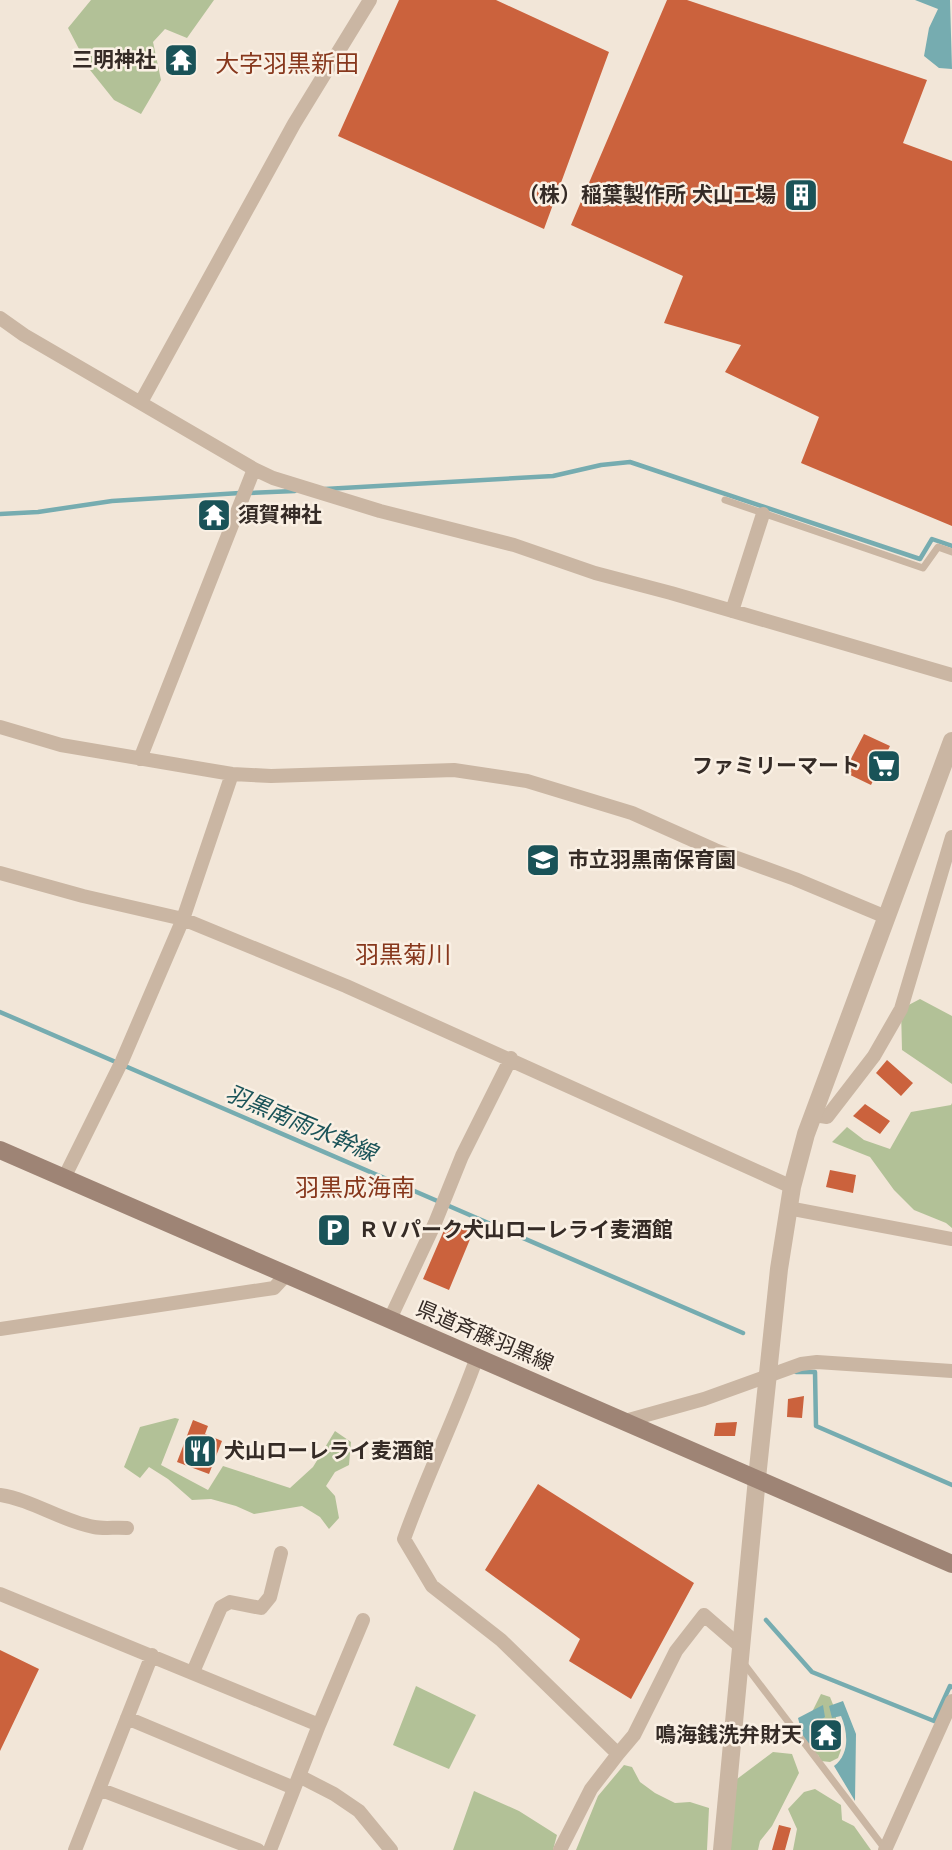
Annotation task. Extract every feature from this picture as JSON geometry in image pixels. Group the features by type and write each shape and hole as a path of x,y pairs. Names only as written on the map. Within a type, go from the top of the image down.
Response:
{"main road":[{"name":"県道斉藤羽黒線","path":"0,1150 952,1564"}],"street":[{"path":"141,402 294,124 370,0"},
{"path":"0,318 273,478 380,511 514,545 595,573 952,675"},
{"path":"140,759 254,469"},
{"path":"732,611 763,514"},
{"path":"0,727 61,745 232,774 271,776 454,770 527,781 632,813 886,918"},
{"path":"722,1850 757,1478 792,1187 798,1160 814,1115 952,741"},
{"path":"64,1178 120,1065 183,919 232,774"},
{"path":"814,1115 827,1117 874,1056 901,1009 949,856 952,837"},
{"path":"0,873 183,919 511,1058 792,1187"},
{"path":"390,1319 462,1156 511,1058"},
{"path":"788,1208 952,1239"},
{"path":"0,1329 274,1288 287,1274"},
{"path":"477,1357 461,1402 416,1503 404,1539 432,1586 501,1640 560,1694 618,1754"},
{"path":"625,1421 704,1399 801,1364 817,1362 952,1370"},
{"path":"0,1495 21,1498 96,1528 127,1528"},
{"path":"193,1672 221,1606 230,1602 261,1608 270,1597 281,1553"},
{"path":"0,1594 319,1724"},
{"path":"560,1850 591,1789 634,1735 676,1651 704,1615 740,1652"},
{"path":"270,1850 363,1620"},
{"path":"75,1850 152,1655"},
{"path":"885,1849 952,1701"},
{"path":"127,1718 334,1794 359,1811 391,1850"},
{"path":"99,1789 258,1850"}],"lane":[{"path":"725,500 923,568 938,547 952,552"},
{"path":"740,1652 885,1849"}],"green space":[{"path":"91,0 214,0 187,38 165,29 153,42 161,80 141,114 114,100 90,70 68,28"},
{"path":"920,999 952,1016 952,1084 902,1050 901,1009"},
{"path":"952,1103 952,1228 914,1210 894,1190 870,1157 832,1142 847,1127 864,1140 890,1149 911,1112"},
{"path":"179,1419 161,1465 208,1490 223,1466 290,1488 313,1467 335,1431 351,1442 349,1465 335,1472 326,1486 335,1496 339,1518 329,1529 320,1517 302,1506 254,1514 211,1499 192,1500 149,1467 140,1478 124,1467 140,1427"},
{"path":"416,1686 476,1715 449,1769 393,1745"},
{"path":"821,1694 830,1697 836,1712 836,1724 817,1726 808,1720"},
{"path":"809,1735 825,1738 837,1735 841,1750 838,1758 830,1762 821,1761 818,1755 808,1752 799,1742"},
{"path":"773,1752 792,1754 799,1773 772,1826 760,1841 758,1850 730,1850 737,1779"},
{"path":"624,1765 632,1767 640,1782 655,1793 675,1803 690,1802 709,1808 707,1850 576,1850 598,1796"},
{"path":"815,1789 841,1805 842,1820 854,1826 871,1850 793,1850 797,1829 788,1809 804,1792"},
{"path":"474,1791 519,1811 557,1835 553,1850 453,1850"}],"water":[{"path":"915,0 950,0 952,69 939,68 924,56 929,28 938,9"},
{"path":"843,1701 856,1734 855,1801 834,1766 843,1755 846,1736 841,1716 832,1718 829,1706"},
{"path":"823,1705 825,1717 810,1727 814,1742 805,1745 798,1718"}],"building":[{"path":"399,0 496,0 609,52 544,229 338,136"},
{"name":"（株）稲葉製作所 犬山工場","path":"667,0 687,0 927,80 903,143 952,161 952,526 801,463 819,417 725,372 741,345 664,323 683,276 571,225"},
{"path":"864,734 890,746 871,785 844,772"},
{"path":"887,1060 913,1083 901,1096 876,1073"},
{"path":"865,1104 890,1121 880,1134 853,1116"},
{"path":"830,1170 856,1175 853,1193 826,1187"},
{"path":"448,1221 473,1232 449,1290 423,1279"},
{"path":"804,1396 802,1418 787,1417 788,1399"},
{"name":"犬山ローレライ麦酒館","path":"193,1420 208,1426 205,1434 222,1441 209,1474 177,1462"},
{"path":"737,1422 735,1436 714,1436 716,1423"},
{"path":"538,1484 694,1583 631,1699 569,1661 580,1639 485,1570"},
{"path":"0,1650 39,1669 0,1751"},
{"name":"鳴海銭洗弁財天","path":"832,1726 835,1740 820,1743 816,1730"},
{"path":"779,1825 791,1828 785,1850 772,1850"}],"waterway":[{"path":"325,489 553,476 601,465 630,462 920,559 932,539 952,546"},
{"path":"248,493 295,491"},
{"path":"0,514 38,512 112,501 240,493"},
{"name":"羽黒南雨水幹線","path":"0,1012 743,1333"},
{"name":"羽黒南雨水幹線","path":"796,1372 815,1372 816,1426 952,1485"},
{"path":"766,1620 812,1672 934,1721 950,1686 952,1687"}],"place":[{"name":"三明神社","path":"181,60"},
{"name":"（株）稲葉製作所 犬山工場","path":"801,195"},
{"name":"須賀神社","path":"214,515"},
{"name":"ファミリーマート","path":"884,766"},
{"name":"市立羽黒南保育園","path":"543,860"},
{"name":"ＲＶパーク犬山ローレライ麦酒館","path":"334,1230"},
{"name":"犬山ローレライ麦酒館","path":"200,1451"},
{"name":"鳴海銭洗弁財天","path":"826,1735"}],"district":[{"name":"大字羽黒新田","path":"287,64"},
{"name":"羽黒菊川","path":"403,955"},
{"name":"羽黒成海南","path":"355,1188"}]}
